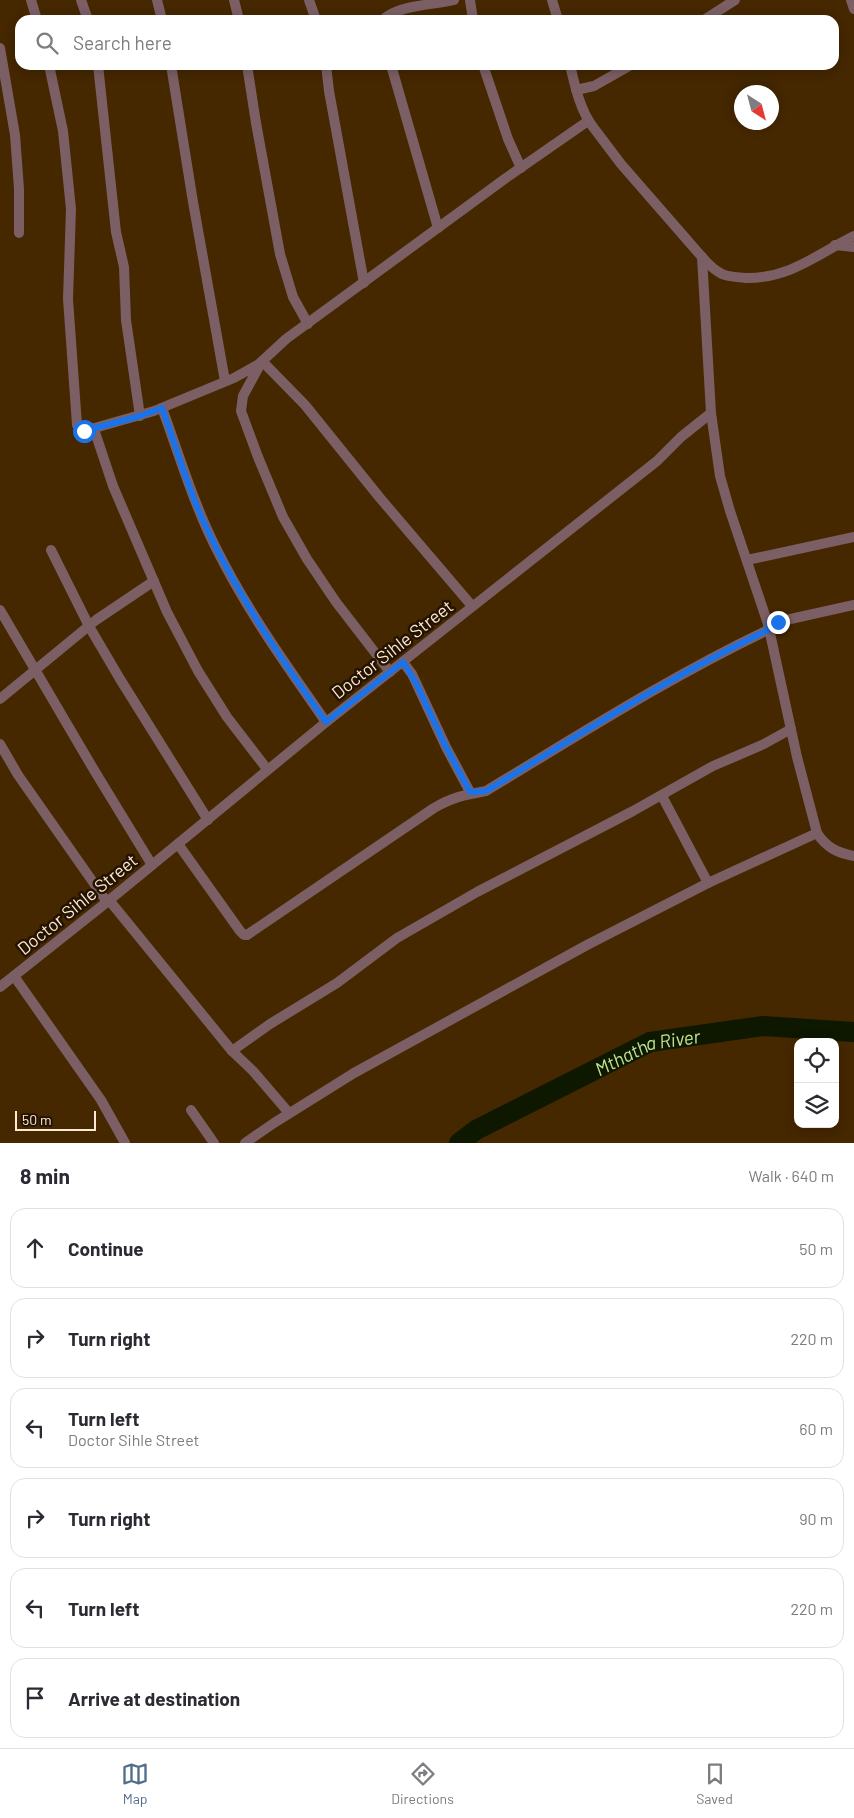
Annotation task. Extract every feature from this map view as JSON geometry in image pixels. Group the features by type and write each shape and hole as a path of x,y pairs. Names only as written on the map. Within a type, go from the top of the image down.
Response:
{"street":[{"path":"31,0 36,15"},
{"path":"81,0 86,15"},
{"path":"158,0 161,15"},
{"path":"234,0 238,15"},
{"path":"309,0 314,15"},
{"path":"390,15 414,7 454,0"},
{"path":"470,0 472,15"},
{"path":"552,0 556,15"},
{"path":"712,15 735,0"},
{"path":"851,0 854,9"},
{"path":"0,48 15,135 19,189 19,233"},
{"path":"50,70 63,131 71,209 68,299 77,425 80,430 84,431 162,408 248,371 281,344 438,228 588,122"},
{"path":"99,70 116,232 124,267 127,329 140,416"},
{"path":"172,70 225,381"},
{"path":"248,70 280,254 294,297 308,324"},
{"path":"327,70 364,283"},
{"path":"392,70 438,228"},
{"path":"485,70 508,139 521,168"},
{"path":"571,70 576,90 588,122 621,164 702,257 713,268 724,275 755,278 773,276 792,270 854,236"},
{"path":"576,90 594,86 622,70"},
{"path":"835,245 854,247"},
{"path":"702,257 711,413 720,476 769,627 796,757 817,833 823,842 833,850 854,856"},
{"path":"262,361 305,405 380,498 472,606"},
{"path":"262,361 243,396 241,411 258,458 284,517 307,559 341,608 390,672"},
{"path":"162,408 204,522 225,566 261,628 326,722"},
{"name":"Doctor Sihle Street","path":"0,987 208,820 326,722 657,460 681,437 711,413"},
{"path":"94,429 114,486 167,612 198,671 227,716 267,770"},
{"path":"747,560 854,537"},
{"path":"51,550 90,626 124,686 208,820"},
{"path":"0,699 90,626 154,581"},
{"path":"178,844 240,931 244,936 247,935 450,799 470,792 486,791 668,682 769,627 854,605"},
{"path":"0,610 152,865"},
{"path":"403,662 414,678 446,747 470,792"},
{"path":"232,1051 270,1024 337,983 397,938 477,892 662,796 713,766 764,744 791,729"},
{"path":"0,744 18,775 108,901 232,1051 253,1070 290,1113"},
{"path":"662,796 708,882"},
{"path":"245,1143 354,1073 587,946 708,882 817,833"},
{"path":"14,976 101,1100 125,1143"},
{"path":"191,1110 214,1143"}],"waterway":[{"name":"Mthatha River","path":"459,1143 476,1130 650,1042 763,1026 854,1032"}],"route":[{"path":"84,431 162,408 204,522 225,566 261,628 326,722 403,662 412,674 446,747 470,792 486,791 644,696 724,651 770,629 768,624 778,622"}]}
